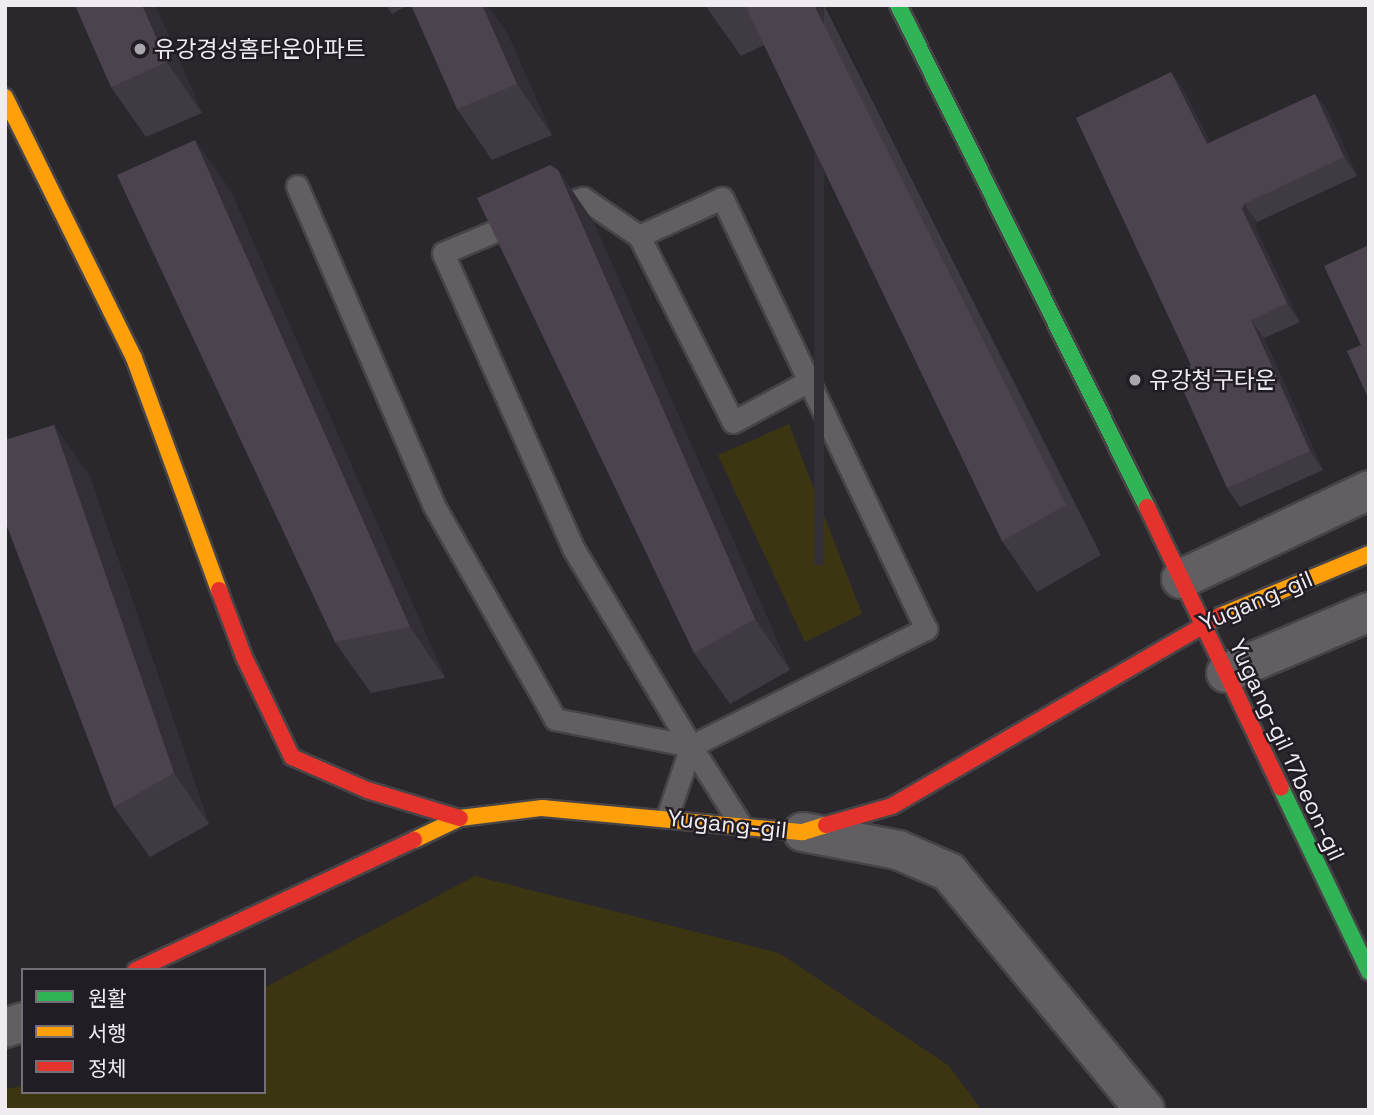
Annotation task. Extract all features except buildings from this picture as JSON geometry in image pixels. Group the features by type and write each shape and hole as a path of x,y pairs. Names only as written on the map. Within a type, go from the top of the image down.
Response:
{"street":[{"name":"Yugang-gil 17beon-gil","path":"898,5 1181,579 1369,972"},
{"path":"5,97 134,358 244,657 292,757 367,790 460,818"},
{"path":"1181,579 1369,490"},
{"name":"Yugang-gil","path":"140,968 460,818 542,808 667,817 803,832 892,806 1202,623 1369,554"},
{"path":"1226,673 1369,612"},
{"path":"803,832 898,850 949,872 1145,1110"}],"lane":[{"path":"297,186 433,504 555,719 691,746 926,629 722,198 639,236"},
{"path":"741,825 573,548 443,253 583,198 639,236 733,422 807,382"},
{"path":"667,817 691,746"}],"shaded area":[{"path":"789,424 862,614 805,642 718,455"},
{"path":"475,876 779,953 948,1065 982,1110 5,1110 5,1089 21,1086 21,1094 266,1094 266,987"}],"traffic: fast":[{"path":"898,5 1147,507"},
{"path":"1281,788 1369,972"}],"traffic: slow":[{"path":"5,97 134,358 219,590"},
{"path":"1220,616 1369,554"},
{"path":"414,840 460,818 542,808 803,832 826,825"}],"traffic: jam":[{"path":"1147,507 1281,788"},
{"path":"219,590 244,657 292,757 367,790 460,818"},
{"path":"826,825 892,806 1220,616"},
{"path":"140,968 414,840"}],"place":[{"name":"유강경성홈타운아파트","path":"140,49"},
{"name":"유강청구타운","path":"1135,380"}]}
